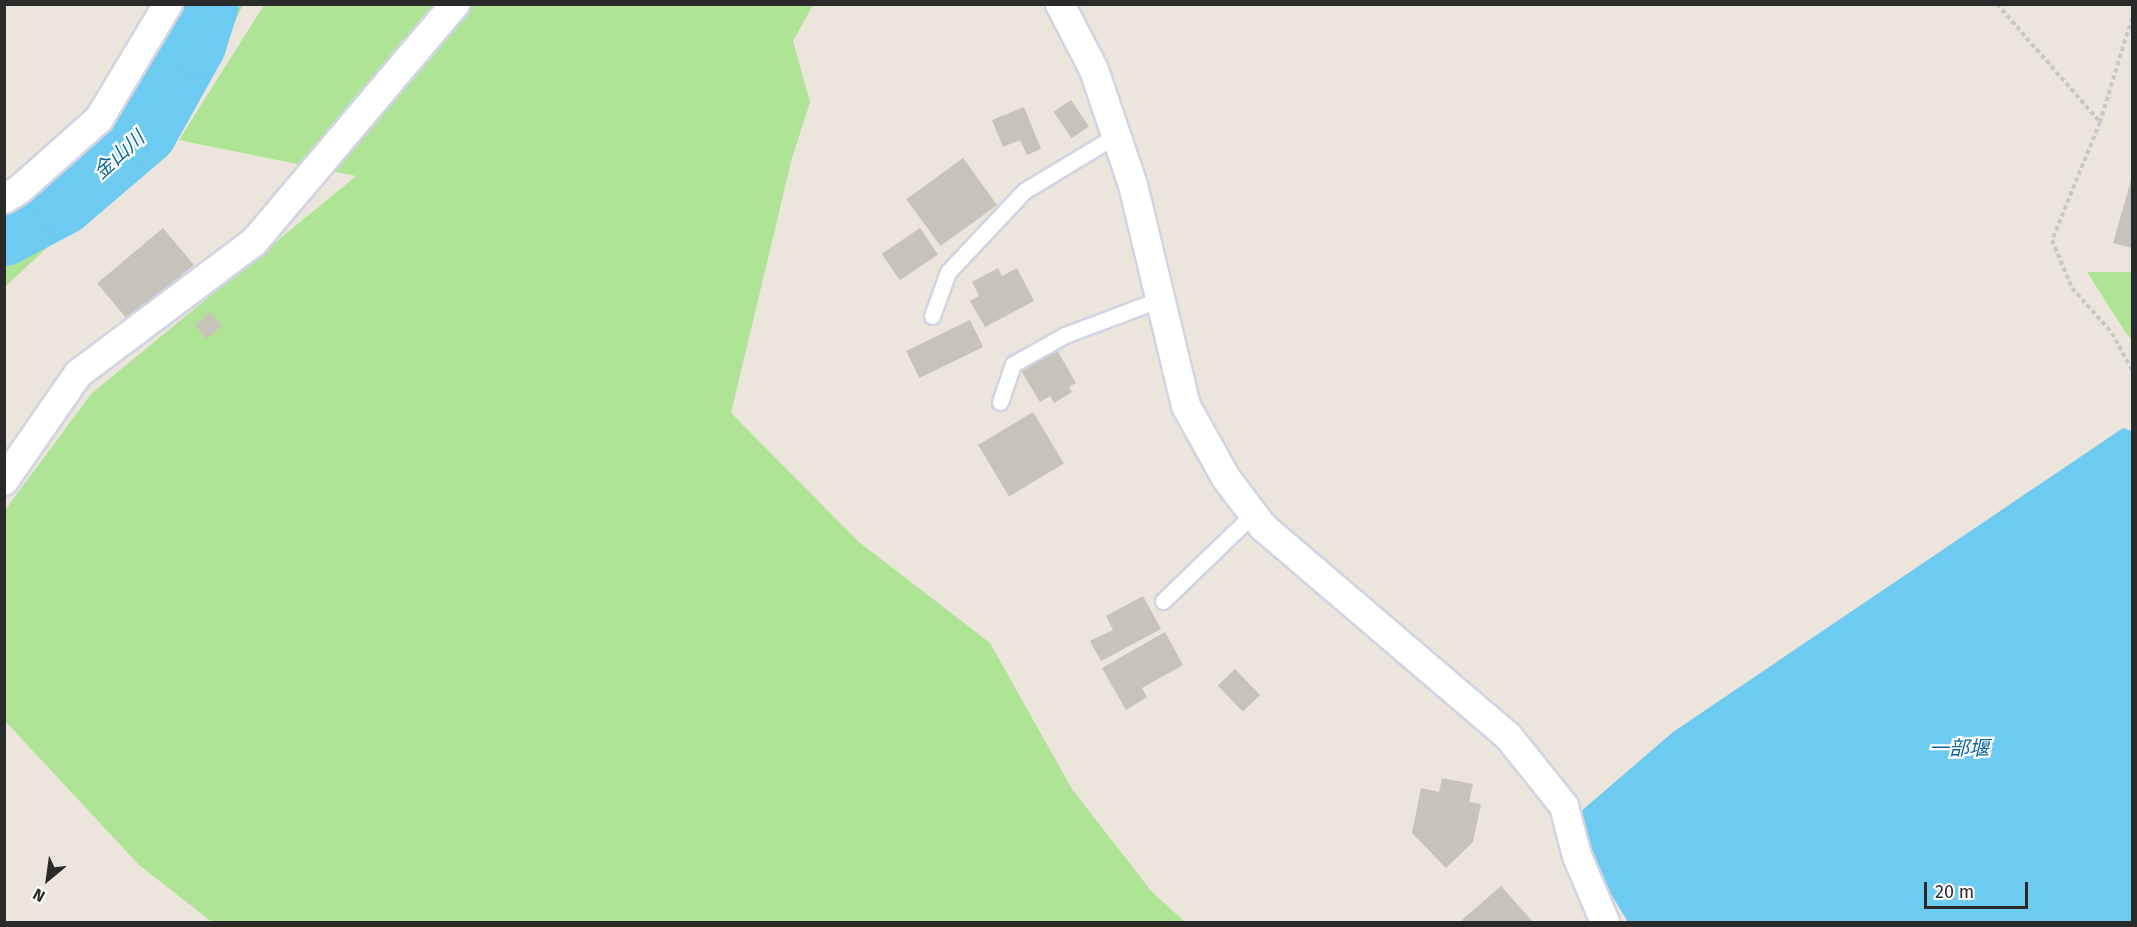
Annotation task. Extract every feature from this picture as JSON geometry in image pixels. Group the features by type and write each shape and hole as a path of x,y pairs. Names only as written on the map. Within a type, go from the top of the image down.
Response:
{"street":[{"path":"4,199 19,190 99,119 168,4"},
{"path":"4,481 78,374 254,242 455,4"},
{"path":"1060,4 1094,70 1117,135 1161,299 1186,406 1252,515 1508,736 1564,806 1577,856 1605,922"}],"lane":[{"path":"932,316 948,272 1024,191 1117,135"},
{"path":"1000,402 1013,364 1065,335 1161,299"},
{"path":"1163,601 1252,515"}],"path":[{"path":"1997,4 2100,122"},
{"path":"2133,18 2100,122 2052,240 2072,288 2112,333 2133,370"}],"green space":[{"path":"186,5 243,5 215,60 147,154 5,287 5,218 104,150 153,75"},
{"path":"264,5 813,5 793,41 810,102 792,158 731,413 859,542 990,643 1072,789 1152,892 1185,922 212,922 139,865 5,721 5,510 91,394 356,176 179,140"},
{"path":"2087,272 2132,272 2132,340 2126,333"}],"water":[{"name":"一部堰","path":"2123,428 2132,431 2132,922 1628,922 1585,851 1579,813 1673,732"}],"building":[{"path":"1071,100 1089,127 1071,138 1054,112"},
{"path":"1024,107 1041,149 1027,155 1020,140 1003,147 992,120"},
{"path":"963,158 997,205 940,246 906,199"},
{"path":"2132,177 2132,248 2113,243"},
{"path":"163,228 194,265 128,320 97,283"},
{"path":"920,228 938,255 900,280 882,254"},
{"path":"998,268 1002,276 1017,268 1034,301 985,327 970,301 979,296 972,282"},
{"path":"210,312 222,326 207,339 195,325"},
{"path":"970,320 983,347 919,378 906,351"},
{"path":"1056,348 1076,383 1069,387 1072,392 1054,403 1050,396 1040,402 1020,369"},
{"path":"1033,412 1064,463 1009,496 978,445"},
{"path":"1143,596 1161,629 1101,661 1090,641 1113,630 1106,616"},
{"path":"1165,632 1183,665 1142,688 1147,697 1126,710 1102,668"},
{"path":"1235,669 1260,695 1243,712 1218,686"},
{"path":"1442,778 1473,784 1469,802 1481,804 1473,842 1446,868 1412,833 1421,788 1439,792"},
{"path":"1501,886 1533,922 1464,922 1462,920"}],"waterway":[{"name":"金山川","path":"4,235 63,204 146,133 195,45 208,4"}]}
